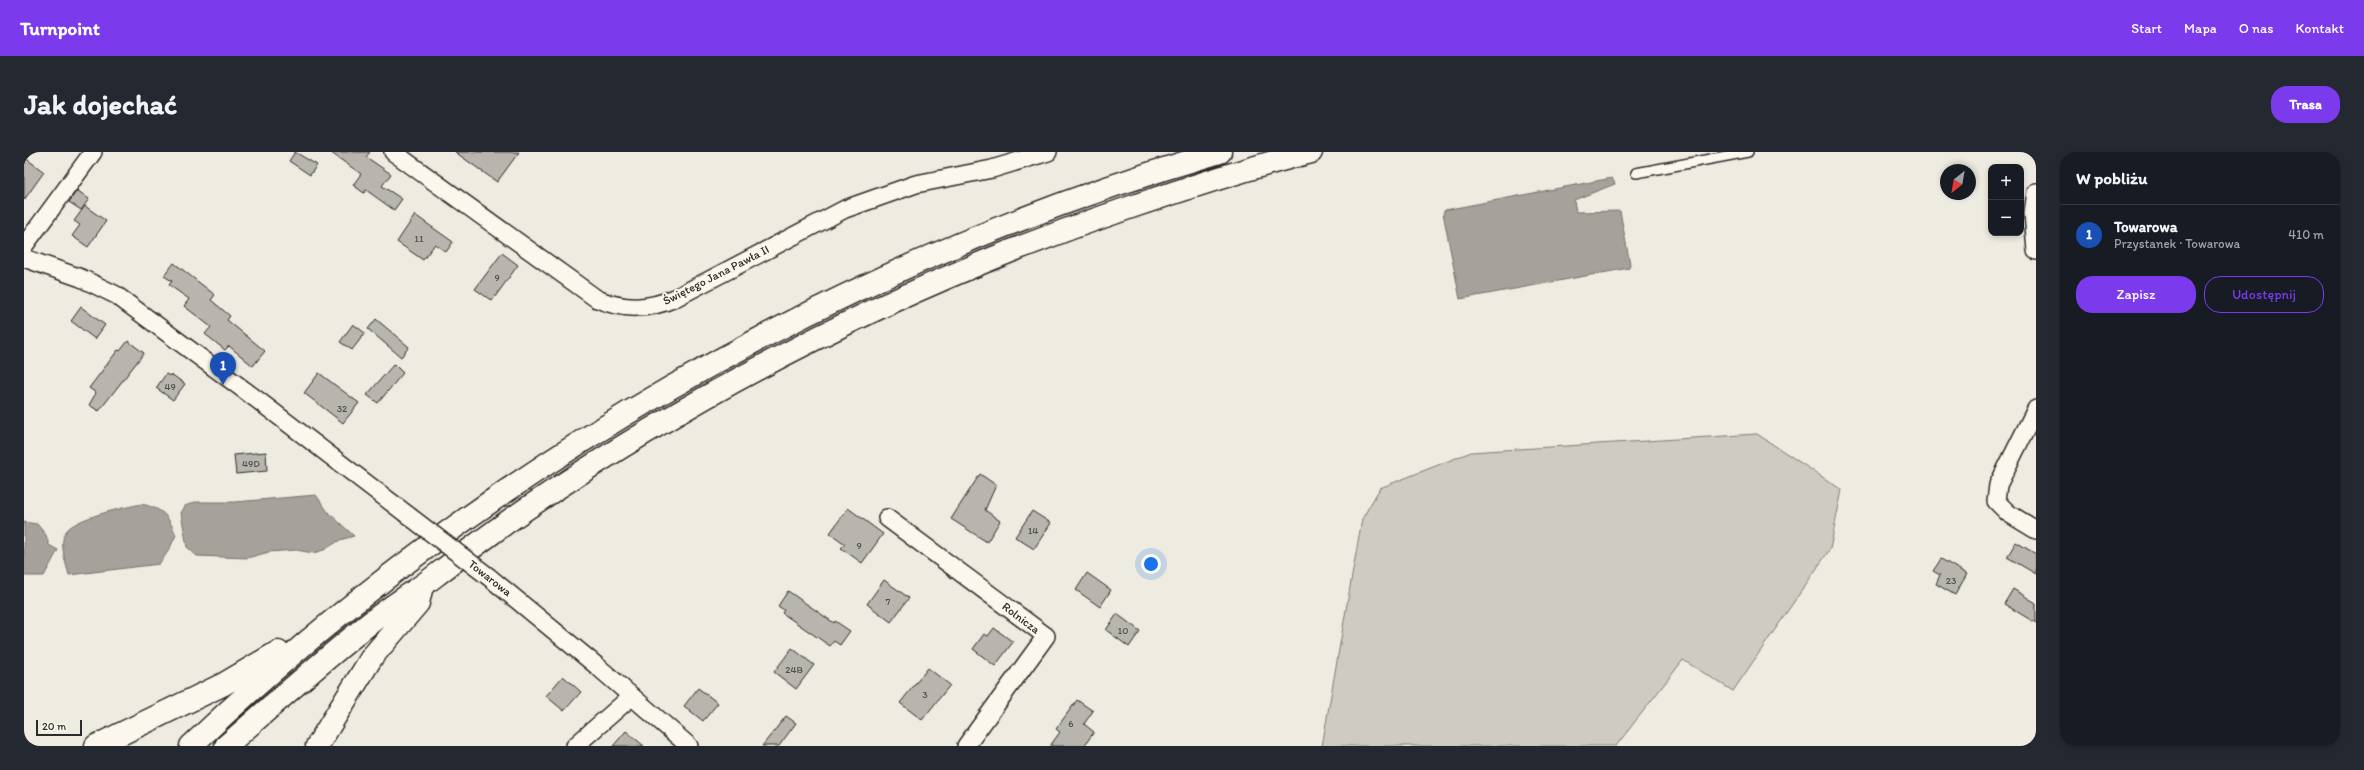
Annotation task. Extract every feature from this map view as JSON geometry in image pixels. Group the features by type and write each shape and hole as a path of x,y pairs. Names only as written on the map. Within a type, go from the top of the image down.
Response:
{"main road":[{"path":"191,746 309,641 403,564 462,520 573,447 716,363 782,328 929,258 1085,196 1220,152"},
{"path":"226,746 286,693 375,619 524,510 628,442 712,393 844,324 934,282 1093,219 1191,186 1311,152"},
{"path":"317,746 372,657 418,603 422,586"},
{"path":"96,746 224,684 288,646 309,641"}],"street":[{"path":"24,246 93,152"},
{"name":"Świętego Jana Pawła II","path":"393,152 597,299 625,308 661,304 675,298 845,209 885,193 916,184 1017,162 1048,152"},
{"path":"2036,192 2033,213 2036,251"},
{"name":"Towarowa","path":"24,258 74,275 116,295 259,401 489,577 632,696 689,746"},
{"path":"2036,409 1998,485 1996,501 2008,513 2036,530"},
{"name":"Rolnicza","path":"887,518 1046,636 966,746"},
{"path":"575,746 632,696"}],"lane":[{"path":"1636,173 1748,152"}],"shaded area":[{"path":"1612,178 1615,184 1574,200 1576,212 1620,211 1630,264 1629,268 1460,299 1443,213 1445,210"},
{"path":"1757,434 1842,490 1830,549 1733,691 1683,660 1616,746 1322,746 1362,519 1380,488 1471,452"},
{"path":"316,495 328,512 354,536 340,540 324,550 313,553 296,550 269,552 247,558 197,556 187,547 181,513 185,506 195,502 235,502"},
{"path":"142,504 155,508 164,514 170,522 176,535 169,550 159,564 69,575 63,548 63,538 65,533 70,528 88,518 100,514"},
{"path":"24,522 37,524 46,535 49,545 58,550 44,576 24,576"}],"building":[{"path":"295,152 317,165 310,175 289,161"},
{"path":"330,152 370,152 366,157 391,174 382,186 402,199 394,210 366,190 364,193 353,185 361,174"},
{"path":"455,152 519,152 497,182"},
{"path":"24,157 44,172 24,200"},
{"path":"77,190 89,199 81,210 69,202"},
{"path":"85,206 106,221 88,247 72,236 80,225 74,221"},
{"path":"415,215 453,242 446,252 435,244 423,260 397,242"},
{"path":"502,253 518,265 492,301 475,289"},
{"path":"174,263 215,295 211,300 230,316 227,320 265,351 253,366 229,346 225,350 205,334 211,327 184,306 189,299 169,285 172,281 164,276"},
{"path":"81,307 105,325 95,339 71,321"},
{"path":"376,319 409,347 401,357 368,329"},
{"path":"353,324 365,333 352,350 340,342"},
{"path":"128,341 144,353 99,411 89,405 96,393 89,388 118,350 120,351"},
{"path":"394,364 403,373 378,403 367,395"},
{"path":"319,373 359,403 343,423 304,393"},
{"path":"166,374 170,376 171,374 185,384 173,400 156,388"},
{"path":"266,452 267,471 236,474 234,455"},
{"path":"980,474 996,485 985,510 1000,521 987,542 951,519"},
{"path":"848,508 883,534 862,563 841,548 845,544 830,533"},
{"path":"1032,511 1051,523 1034,549 1015,537"},
{"path":"2016,542 2036,554 2036,574 2007,557"},
{"path":"1941,559 1967,574 1955,595 1936,584 1940,575 1933,571"},
{"path":"1087,573 1111,590 1100,607 1076,590"},
{"path":"884,580 909,598 891,622 867,604"},
{"path":"2013,589 2036,603 2036,623 2004,604"},
{"path":"788,591 834,623 835,621 850,631 840,645 834,641 830,646 782,613 784,610 778,606"},
{"path":"1117,614 1140,631 1129,647 1106,630"},
{"path":"994,628 1013,642 995,666 973,649 984,634 988,636"},
{"path":"792,648 814,665 796,689 774,672"},
{"path":"928,668 950,685 922,720 900,703"},
{"path":"563,676 581,692 564,711 546,696"},
{"path":"698,688 718,703 703,721 684,706"},
{"path":"1077,700 1093,711 1084,724 1094,732 1084,746 1050,746 1060,732 1056,729"},
{"path":"786,716 796,723 779,746 762,746"},
{"path":"626,731 644,746 613,746"}],"place":[{"name":"Towarowa","path":"223,385"}]}
